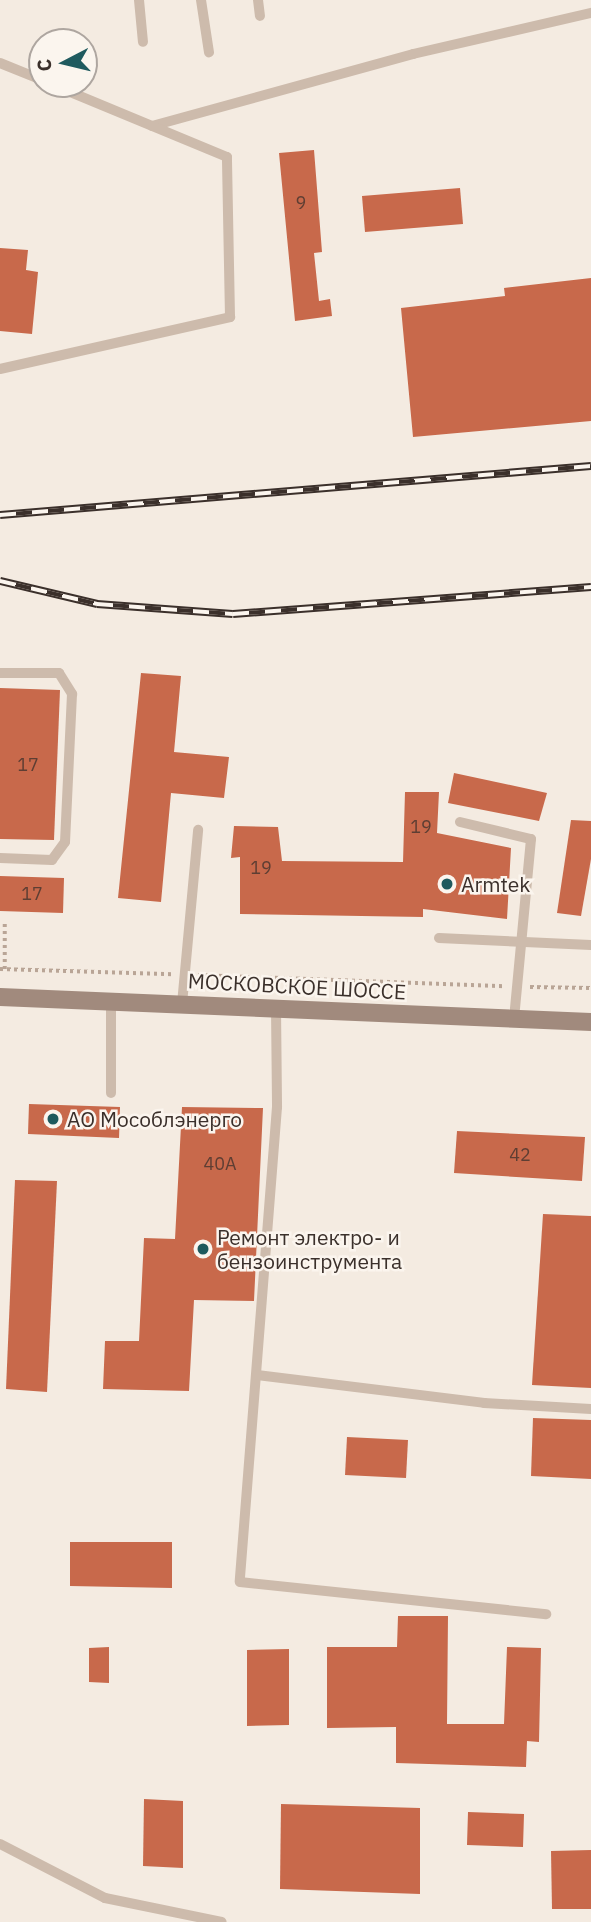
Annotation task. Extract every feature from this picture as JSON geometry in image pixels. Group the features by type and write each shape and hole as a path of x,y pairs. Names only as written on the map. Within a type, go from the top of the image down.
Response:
{"main road":[{"name":"МОСКОВСКОЕ ШОССЕ","path":"0,997 591,1022"}],"lane":[{"path":"139,0 143,42"},
{"path":"201,0 209,52"},
{"path":"258,0 260,16"},
{"path":"152,126 413,54 591,13"},
{"path":"0,63 28,74"},
{"path":"0,369 230,317 227,157 85,98"},
{"path":"0,673 60,673 72,694 65,842 52,860 0,858"},
{"path":"460,822 531,839 514,1019"},
{"path":"182,1004 198,830"},
{"path":"439,938 591,945"},
{"path":"111,1002 111,1093"},
{"path":"276,1008 277,1107 240,1583 546,1614"},
{"path":"257,1375 484,1403 591,1409"},
{"path":"0,1844 105,1898 222,1922"}],"path":[{"path":"5,924 3,969 591,988"}],"building":[{"path":"314,150 322,252 314,253 319,301 330,299 332,316 295,321 279,153"},
{"path":"460,188 463,224 365,232 362,196"},
{"path":"0,248 28,250 26,270 38,272 32,334 0,331"},
{"path":"591,278 591,421 413,437 401,308 505,296 504,288"},
{"path":"141,673 181,676 174,752 229,757 224,798 171,793 161,902 118,898"},
{"path":"0,688 60,690 54,840 0,839"},
{"path":"454,773 547,793 539,821 448,803"},
{"path":"405,792 439,792 437,833 511,848 507,919 423,909 423,917 240,914 240,857 231,858 234,826 278,827 282,861 403,862"},
{"path":"571,820 591,821 591,859 581,916 557,913"},
{"path":"0,876 64,878 63,913 0,911"},
{"path":"29,1104 120,1107 119,1138 28,1134"},
{"path":"182,1107 263,1108 254,1301 194,1300 189,1391 103,1389 105,1341 139,1341 144,1238 175,1239"},
{"path":"457,1131 585,1137 582,1181 454,1173"},
{"path":"15,1180 57,1181 47,1392 6,1389"},
{"path":"543,1214 591,1216 591,1388 532,1385"},
{"path":"533,1418 591,1420 591,1479 531,1476"},
{"path":"347,1437 408,1440 406,1478 345,1475"},
{"path":"70,1542 172,1542 172,1588 70,1586"},
{"path":"398,1616 448,1616 447,1724 504,1724 507,1647 541,1648 539,1742 527,1741 526,1767 396,1763 396,1727 327,1728 327,1647 397,1647"},
{"path":"109,1647 109,1683 89,1682 89,1648"},
{"path":"289,1649 289,1725 247,1726 247,1650"},
{"path":"144,1799 183,1801 183,1868 143,1866"},
{"path":"281,1804 420,1808 420,1894 280,1889"},
{"path":"468,1812 524,1814 523,1847 467,1845"},
{"path":"591,1850 591,1909 552,1909 551,1851"}],"railway":[{"path":"0,515 591,466"},
{"path":"0,581 97,604 233,614 591,587"}],"place":[{"name":"Armtek","path":"447,884"},
{"name":"АО Мособлэнерго","path":"53,1119"},
{"name":"Ремонт электро- и бензоинструмента","path":"203,1249"}]}
